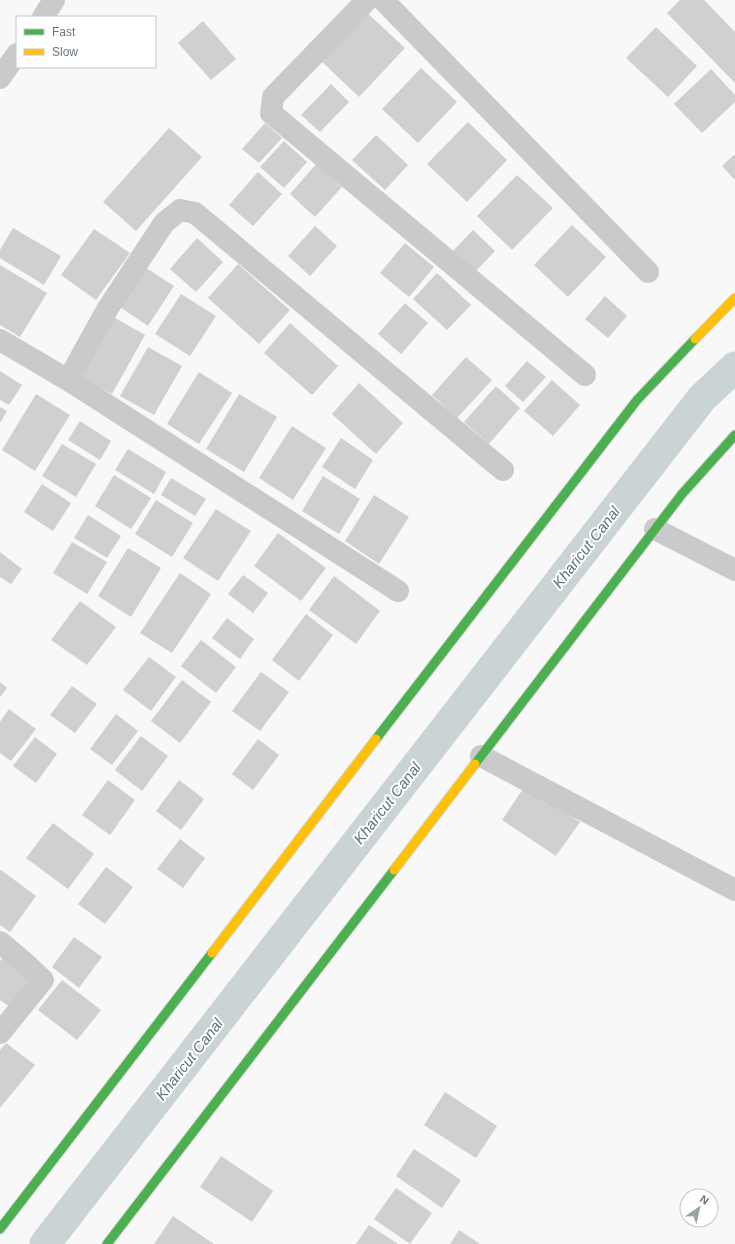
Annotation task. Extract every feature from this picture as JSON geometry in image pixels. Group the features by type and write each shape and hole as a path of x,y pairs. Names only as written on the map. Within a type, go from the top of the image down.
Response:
{"street":[{"path":"43,16 54,0"},
{"path":"367,0 273,97 271,113 585,375"},
{"path":"383,0 648,272"},
{"path":"0,78 16,55"},
{"path":"68,380 108,308 164,223 180,210 195,213 503,470"},
{"path":"0,1229 637,400 735,298"},
{"path":"0,340 68,380 398,591"},
{"path":"107,1244 682,494 735,435"},
{"path":"655,529 735,570"},
{"path":"481,756 735,890"},
{"path":"0,942 43,980 0,1033"}],"building":[{"path":"680,0 704,0 735,32 735,83 667,13"},
{"path":"363,9 405,48 359,97 317,57"},
{"path":"203,21 236,59 211,80 178,43"},
{"path":"656,27 697,66 668,97 626,58"},
{"path":"421,68 457,102 418,143 382,109"},
{"path":"711,69 735,95 735,102 702,133 674,104"},
{"path":"331,84 349,102 320,132 301,115"},
{"path":"468,122 507,160 467,202 427,164"},
{"path":"265,123 282,138 259,163 242,149"},
{"path":"169,128 202,157 136,231 103,202"},
{"path":"376,135 408,165 385,190 352,160"},
{"path":"284,141 307,162 284,188 260,167"},
{"path":"735,154 735,180 722,166"},
{"path":"316,164 342,187 315,217 290,194"},
{"path":"258,172 282,194 253,226 229,205"},
{"path":"517,175 553,208 512,250 477,216"},
{"path":"572,225 606,257 568,297 534,265"},
{"path":"315,226 337,246 310,276 288,256"},
{"path":"13,228 61,256 44,285 0,258 0,250"},
{"path":"94,229 130,253 96,300 61,275"},
{"path":"473,230 495,251 471,276 449,255"},
{"path":"197,238 223,262 196,292 170,269"},
{"path":"405,243 434,267 409,297 380,273"},
{"path":"140,264 174,286 148,326 114,303"},
{"path":"238,264 290,310 259,344 208,298"},
{"path":"0,265 47,293 20,337 0,325"},
{"path":"437,273 471,305 447,330 413,299"},
{"path":"181,294 216,316 190,356 155,334"},
{"path":"605,296 627,316 608,338 585,319"},
{"path":"405,303 428,323 401,354 378,334"},
{"path":"110,315 145,335 112,394 77,375"},
{"path":"290,323 338,366 312,395 264,353"},
{"path":"148,347 182,366 154,415 120,396"},
{"path":"466,357 492,380 457,418 432,395"},
{"path":"527,361 546,377 523,402 505,386"},
{"path":"0,371 22,385 9,405 0,400"},
{"path":"199,372 232,393 199,444 167,424"},
{"path":"552,380 580,405 553,436 524,411"},
{"path":"359,383 403,423 376,454 332,414"},
{"path":"496,386 520,408 489,444 464,422"},
{"path":"36,394 70,415 35,471 2,450"},
{"path":"239,394 277,417 244,472 206,449"},
{"path":"0,407 7,411 0,423"},
{"path":"80,421 111,441 100,460 68,440"},
{"path":"292,426 326,448 293,500 259,478"},
{"path":"341,438 373,460 355,489 322,467"},
{"path":"62,444 96,464 76,497 42,476"},
{"path":"128,449 166,472 154,494 115,470"},
{"path":"114,475 151,498 131,529 95,506"},
{"path":"323,476 360,499 339,534 302,511"},
{"path":"171,478 206,499 195,516 161,495"},
{"path":"42,484 71,503 53,531 24,512"},
{"path":"374,495 409,517 379,564 345,541"},
{"path":"156,500 193,523 172,557 135,534"},
{"path":"216,509 251,531 218,581 183,558"},
{"path":"88,515 121,536 107,558 74,538"},
{"path":"278,533 326,568 301,601 254,566"},
{"path":"72,542 107,562 87,594 53,573"},
{"path":"128,548 161,568 131,617 98,596"},
{"path":"0,552 22,569 11,584 0,577"},
{"path":"180,573 211,594 172,653 140,633"},
{"path":"243,575 268,593 253,613 228,594"},
{"path":"334,576 380,611 356,644 309,610"},
{"path":"80,601 116,627 87,665 51,640"},
{"path":"306,614 333,635 299,681 272,660"},
{"path":"227,618 254,639 240,659 212,638"},
{"path":"201,640 236,667 216,693 181,666"},
{"path":"149,657 176,677 151,711 123,690"},
{"path":"261,672 289,692 260,731 232,711"},
{"path":"182,680 211,702 180,743 151,721"},
{"path":"0,682 7,688 0,697"},
{"path":"72,686 97,704 75,733 50,715"},
{"path":"9,709 36,729 11,761 0,753 0,722"},
{"path":"116,714 138,731 112,765 90,749"},
{"path":"141,736 168,756 142,791 115,770"},
{"path":"35,737 57,754 36,783 13,766"},
{"path":"258,739 279,755 253,790 232,774"},
{"path":"108,780 135,800 110,835 82,815"},
{"path":"179,780 204,799 181,830 156,811"},
{"path":"525,786 580,822 556,856 502,820"},
{"path":"53,823 94,854 68,889 26,858"},
{"path":"180,839 205,858 183,888 157,869"},
{"path":"106,867 133,887 105,924 78,904"},
{"path":"1,870 36,896 10,932 0,925"},
{"path":"74,937 102,957 79,988 52,967"},
{"path":"3,956 31,977 9,1006 0,1000 0,961"},
{"path":"62,980 101,1010 77,1040 38,1010"},
{"path":"6,1043 35,1065 0,1108 0,1050"},
{"path":"445,1092 497,1126 476,1158 424,1125"},
{"path":"414,1149 461,1180 442,1208 396,1176"},
{"path":"221,1156 273,1191 252,1222 200,1187"},
{"path":"396,1188 432,1213 410,1244 374,1219"},
{"path":"173,1216 214,1244 154,1244"},
{"path":"369,1225 398,1244 356,1244"},
{"path":"459,1230 480,1244 450,1244"}],"waterway":[{"name":"Kharicut Canal","path":"45,1244 702,398 735,367"}],"traffic: fast":[{"path":"376,739 637,400 695,339"},
{"path":"475,764 682,494 735,435"},
{"path":"107,1244 394,870"},
{"path":"0,1229 212,953"}],"traffic: slow":[{"path":"695,339 735,298"},
{"path":"212,953 376,739"},
{"path":"394,870 475,764"}]}
